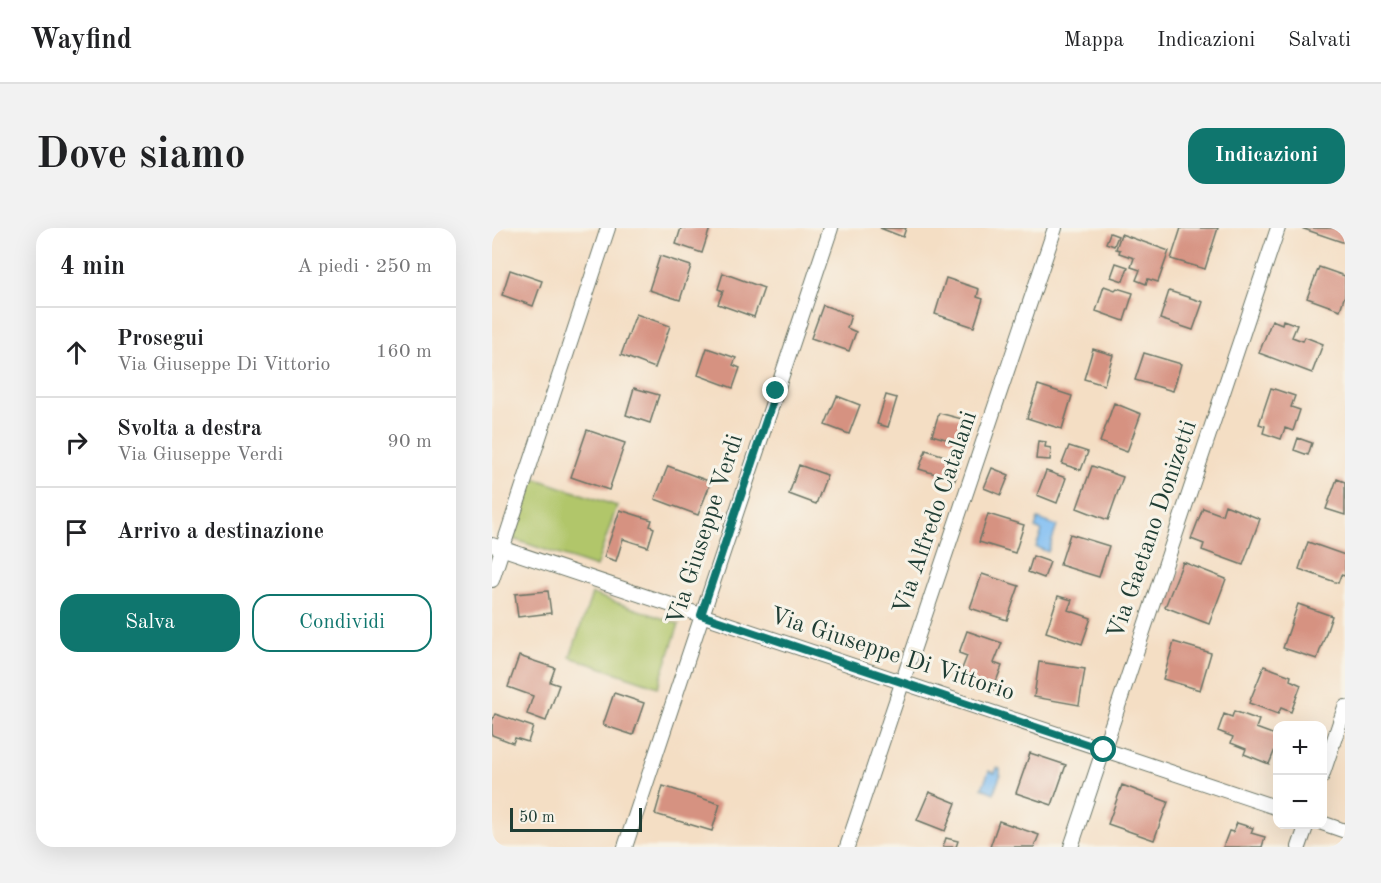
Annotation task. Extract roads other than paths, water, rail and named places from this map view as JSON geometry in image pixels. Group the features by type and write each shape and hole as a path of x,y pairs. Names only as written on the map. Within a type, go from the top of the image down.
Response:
{"street":[{"path":"492,580 497,547 608,228"},
{"name":"Via Giuseppe Verdi","path":"625,847 831,228"},
{"name":"Via Alfredo Catalani","path":"848,847 1055,228"},
{"name":"Via Gaetano Donizetti","path":"1071,847 1278,228"},
{"name":"Via Giuseppe Di Vittorio","path":"497,547 1273,806"},
{"path":"1323,775 1345,707"},
{"path":"1327,824 1345,831"},
{"path":"1299,847 1306,829"}],"water":[{"path":"1038,519 1057,526 1048,552 1036,547 1042,531 1035,528"},
{"path":"997,768 1000,769 1000,776 994,793 982,788 989,771 995,773"}]}
